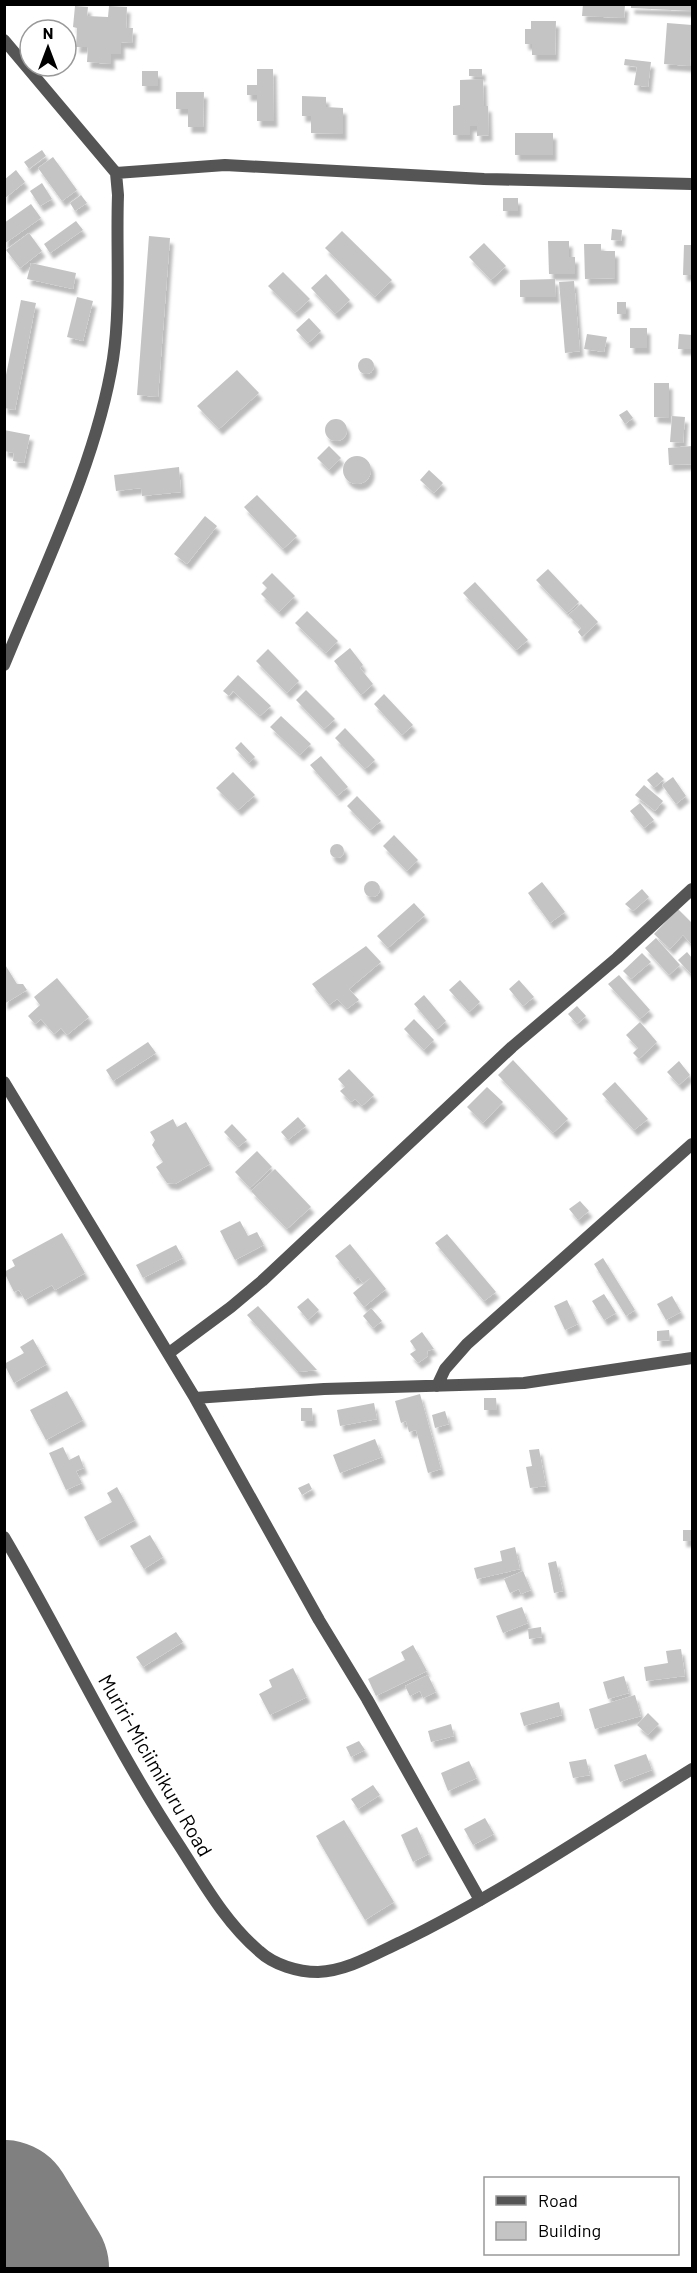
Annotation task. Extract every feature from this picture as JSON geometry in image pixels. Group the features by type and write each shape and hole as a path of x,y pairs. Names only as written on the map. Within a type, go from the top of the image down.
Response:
{"street":[{"path":"4,40 116,173 118,195 116,332 107,386 90,449 4,665"},
{"path":"116,173 225,165 484,179 693,184"},
{"path":"169,1353 262,1281 504,1054 617,958 693,889"},
{"path":"4,1082 169,1353 480,1900"},
{"path":"437,1386 445,1369 467,1344 693,1144"},
{"path":"195,1398 324,1389 524,1383 693,1358"},
{"name":"Muriri-Miciimikuru Road","path":"4,1537 39,1596 153,1807 220,1908 240,1934 261,1953 300,1971 320,1972 346,1966 444,1921 693,1769"}],"building":[{"path":"583,4 625,5 624,18 582,16"},
{"path":"631,4 692,4 691,11 631,8"},
{"path":"75,6 88,7 87,16 108,17 109,6 127,7 126,28 133,28 132,43 121,42 121,54 111,54 111,64 87,62 88,47 78,47 78,18 74,18"},
{"path":"531,21 556,21 555,55 532,55 532,44 525,44 525,29 531,29"},
{"path":"667,23 692,25 690,66 664,64"},
{"path":"625,59 651,62 648,87 634,85 637,67 624,65"},
{"path":"257,69 273,69 274,121 257,121 257,95 247,95 247,85 257,85"},
{"path":"469,69 482,69 482,76 469,76"},
{"path":"142,71 158,71 158,86 142,86"},
{"path":"483,79 484,106 488,106 489,135 477,136 477,126 470,126 470,135 453,135 453,106 460,105 460,80"},
{"path":"176,92 204,92 203,127 188,127 188,109 176,109"},
{"path":"302,96 326,97 326,107 343,108 343,134 311,133 311,116 302,116"},
{"path":"515,133 553,133 553,155 515,155"},
{"path":"42,150 46,156 29,169 24,162"},
{"path":"53,157 77,190 62,201 38,168"},
{"path":"16,170 25,182 4,199 4,180"},
{"path":"42,183 52,199 40,206 30,191"},
{"path":"81,195 87,203 75,211 70,203"},
{"path":"503,198 518,198 518,211 503,211"},
{"path":"31,204 41,218 4,244 4,223"},
{"path":"76,221 83,230 50,253 44,244"},
{"path":"612,229 622,230 621,241 611,240"},
{"path":"342,231 392,280 375,297 325,248"},
{"path":"29,233 42,251 20,268 6,250"},
{"path":"149,236 170,238 158,397 137,395"},
{"path":"548,241 569,241 569,257 575,257 575,274 549,274"},
{"path":"484,243 506,266 491,280 469,257"},
{"path":"584,244 601,244 601,251 615,251 615,278 585,279"},
{"path":"684,245 692,245 692,275 683,275"},
{"path":"31,263 76,273 73,289 27,279"},
{"path":"283,272 310,299 295,313 268,286"},
{"path":"326,274 350,300 335,314 311,288"},
{"path":"555,279 556,297 520,297 520,280"},
{"path":"574,281 580,351 565,353 559,282"},
{"path":"77,297 93,301 83,341 67,337"},
{"path":"21,300 36,303 15,410 4,408 4,385"},
{"path":"617,302 626,302 626,314 617,314"},
{"path":"309,318 321,331 308,343 296,330"},
{"path":"630,328 647,328 647,348 630,348"},
{"path":"587,334 607,337 604,352 584,349"},
{"path":"679,334 692,335 692,349 678,349"},
{"path":"366,358 372,360 374,366 372,372 366,374 360,372 358,366 360,360"},
{"path":"237,370 259,393 219,429 197,406"},
{"path":"654,383 669,383 669,418 654,417"},
{"path":"627,410 633,418 625,424 619,415"},
{"path":"672,416 685,417 683,443 670,442"},
{"path":"332,419 340,419 347,426 347,434 340,441 332,441 325,434 325,426"},
{"path":"4,430 30,435 24,463 13,461 14,453 4,451"},
{"path":"329,446 341,458 329,470 317,458"},
{"path":"692,446 692,464 669,465 668,448"},
{"path":"357,456 367,460 371,470 367,480 357,484 347,480 343,470 347,460"},
{"path":"179,467 181,492 142,496 141,488 116,491 114,475"},
{"path":"429,470 443,483 434,493 420,480"},
{"path":"257,495 297,536 283,549 244,507"},
{"path":"205,516 217,526 187,564 174,554"},
{"path":"548,569 579,602 567,613 536,580"},
{"path":"272,573 295,596 279,612 261,594 267,588 262,583"},
{"path":"475,582 528,640 516,650 463,593"},
{"path":"581,604 598,622 582,637 578,632 581,628 568,615"},
{"path":"307,611 338,641 326,653 295,623"},
{"path":"350,648 363,665 360,668 373,684 361,695 334,661"},
{"path":"268,649 299,681 287,693 256,661"},
{"path":"238,675 271,706 260,716 233,691 229,696 223,691"},
{"path":"306,690 335,719 324,729 296,700"},
{"path":"384,694 413,725 402,735 374,704"},
{"path":"281,716 311,744 300,755 270,727"},
{"path":"345,728 375,760 365,769 335,738"},
{"path":"241,742 255,757 249,763 235,748"},
{"path":"321,756 348,787 337,796 310,765"},
{"path":"233,772 255,795 238,810 216,788"},
{"path":"657,772 664,779 654,788 647,780"},
{"path":"673,777 686,796 676,804 662,785"},
{"path":"644,785 663,801 655,811 635,795"},
{"path":"357,796 381,821 370,830 347,806"},
{"path":"640,803 654,820 644,828 630,811"},
{"path":"394,835 418,860 407,871 383,846"},
{"path":"334,844 340,844 344,851 340,858 334,858 330,854 330,848"},
{"path":"372,881 380,889 372,897 364,889"},
{"path":"542,882 565,912 550,923 528,893"},
{"path":"642,889 649,897 633,911 625,904"},
{"path":"414,903 425,915 388,948 377,936"},
{"path":"678,909 692,923 692,945 683,935 670,949 654,934"},
{"path":"656,938 680,965 669,975 645,948"},
{"path":"366,946 381,962 349,989 359,1000 347,1009 337,999 329,1005 312,984"},
{"path":"687,952 692,958 692,975 678,960"},
{"path":"642,953 651,962 631,979 623,971"},
{"path":"4,963 17,984 23,984 27,990 4,1004"},
{"path":"619,975 650,1010 640,1019 608,984"},
{"path":"57,978 89,1017 67,1035 61,1028 54,1034 41,1019 35,1024 28,1016 40,1005 34,997"},
{"path":"460,980 480,1002 469,1012 449,990"},
{"path":"519,980 534,997 523,1006 509,989"},
{"path":"424,995 446,1021 436,1030 414,1004"},
{"path":"577,1006 586,1016 577,1024 568,1014"},
{"path":"414,1019 434,1040 424,1050 404,1029"},
{"path":"640,1022 657,1042 639,1059 633,1053 638,1048 626,1035"},
{"path":"148,1042 156,1053 113,1081 106,1070"},
{"path":"513,1060 568,1119 553,1133 498,1075"},
{"path":"679,1061 690,1075 679,1085 667,1072"},
{"path":"349,1069 374,1095 362,1106 355,1099 351,1102 340,1091 345,1087 338,1079"},
{"path":"615,1082 648,1119 634,1130 602,1094"},
{"path":"487,1087 503,1102 483,1123 467,1107"},
{"path":"298,1117 306,1126 288,1140 281,1132"},
{"path":"173,1119 177,1127 186,1122 210,1164 175,1184 167,1183 156,1167 163,1162 152,1145 155,1140 150,1132"},
{"path":"232,1124 247,1140 238,1147 224,1132"},
{"path":"257,1151 272,1167 250,1188 235,1172"},
{"path":"275,1169 311,1207 287,1229 251,1191"},
{"path":"580,1201 589,1211 578,1220 569,1209"},
{"path":"240,1221 248,1236 257,1232 264,1245 235,1260 220,1231"},
{"path":"62,1233 85,1273 55,1290 52,1285 25,1300 19,1290 14,1292 4,1272 15,1266 12,1260"},
{"path":"447,1234 496,1292 484,1301 435,1243"},
{"path":"350,1244 386,1289 364,1307 353,1293 372,1277 363,1283 358,1277 355,1280 335,1256"},
{"path":"176,1245 183,1258 143,1278 136,1265"},
{"path":"603,1258 635,1310 626,1316 594,1264"},
{"path":"604,1294 616,1313 604,1320 592,1301"},
{"path":"672,1296 681,1312 666,1320 657,1304"},
{"path":"308,1298 319,1310 308,1320 297,1307"},
{"path":"567,1300 578,1324 565,1330 554,1306"},
{"path":"258,1306 317,1370 298,1372 247,1315"},
{"path":"371,1308 382,1321 373,1328 363,1316"},
{"path":"669,1330 670,1340 657,1341 657,1331"},
{"path":"422,1332 434,1349 427,1351 428,1356 418,1363 410,1354 416,1350 410,1341"},
{"path":"33,1339 47,1364 14,1383 4,1364 24,1353 20,1347"},
{"path":"67,1391 83,1420 46,1440 30,1410"},
{"path":"420,1394 441,1469 428,1473 416,1430 409,1432 406,1421 401,1423 395,1401"},
{"path":"484,1398 496,1398 497,1410 484,1410"},
{"path":"374,1403 377,1419 340,1426 337,1410"},
{"path":"301,1408 312,1408 313,1421 301,1421"},
{"path":"445,1411 449,1424 435,1428 432,1415"},
{"path":"375,1439 382,1457 340,1473 333,1455"},
{"path":"63,1447 69,1460 79,1455 84,1468 76,1471 82,1483 66,1490 49,1453"},
{"path":"539,1449 546,1486 530,1488 526,1467 532,1466 529,1450"},
{"path":"309,1483 312,1489 302,1495 298,1488"},
{"path":"117,1487 135,1520 97,1541 84,1517 112,1502 107,1493"},
{"path":"683,1530 692,1530 692,1541 683,1541"},
{"path":"150,1535 163,1557 144,1569 130,1546"},
{"path":"515,1547 520,1569 477,1579 474,1568 502,1561 500,1551"},
{"path":"556,1561 563,1591 554,1593 548,1563"},
{"path":"523,1571 531,1590 521,1594 519,1589 510,1593 504,1579"},
{"path":"522,1607 528,1623 503,1633 496,1616"},
{"path":"541,1627 542,1637 529,1639 528,1629"},
{"path":"176,1632 183,1642 143,1667 136,1657"},
{"path":"413,1645 427,1671 376,1696 368,1679 405,1660 401,1652"},
{"path":"681,1649 685,1676 646,1681 644,1667 668,1663 666,1651"},
{"path":"293,1668 307,1697 270,1715 259,1694 272,1687 269,1680"},
{"path":"428,1675 436,1692 423,1698 420,1691 410,1696 405,1686"},
{"path":"624,1676 629,1693 608,1699 603,1682"},
{"path":"635,1695 641,1716 595,1729 589,1709"},
{"path":"559,1702 562,1715 524,1726 520,1713"},
{"path":"648,1713 659,1724 648,1735 637,1725"},
{"path":"451,1724 454,1736 431,1742 428,1731"},
{"path":"359,1741 365,1750 351,1757 346,1747"},
{"path":"646,1754 652,1770 620,1782 614,1765"},
{"path":"586,1759 590,1775 573,1778 569,1762"},
{"path":"469,1761 477,1778 448,1791 441,1773"},
{"path":"373,1785 380,1795 358,1809 351,1799"},
{"path":"485,1818 494,1834 473,1845 464,1829"},
{"path":"344,1820 394,1902 365,1920 316,1836"},
{"path":"417,1827 429,1854 413,1862 401,1835"}],"runway":[{"path":"4,2209 40,2268"}]}
